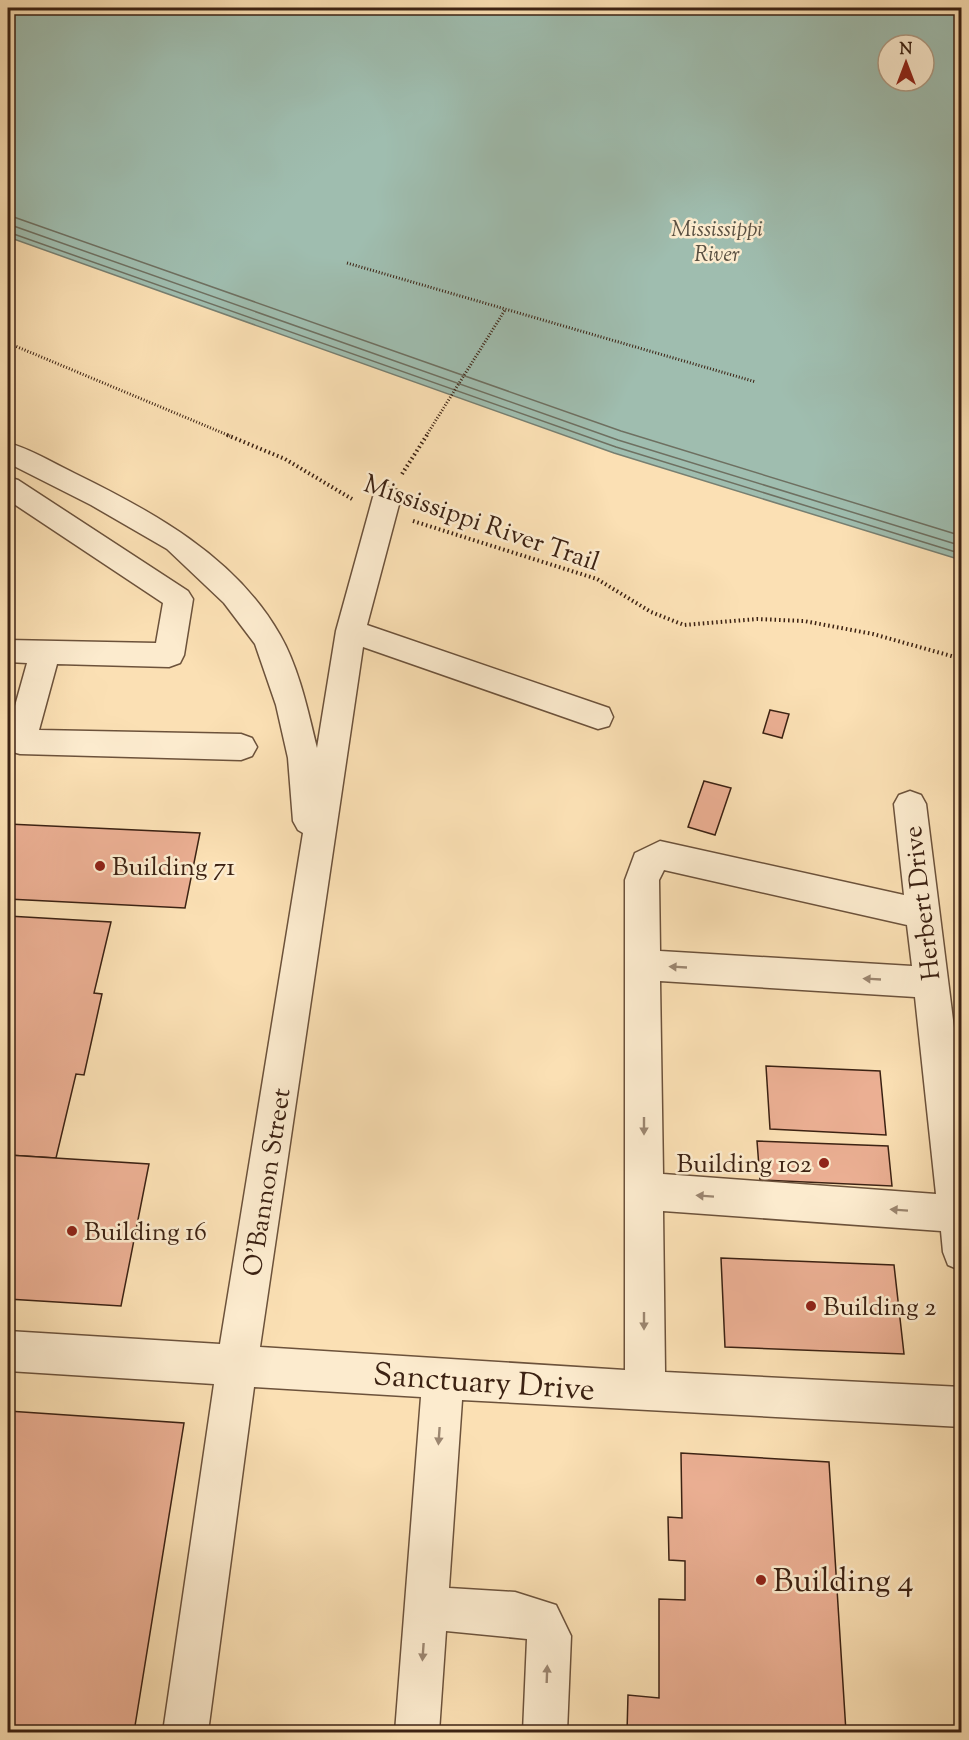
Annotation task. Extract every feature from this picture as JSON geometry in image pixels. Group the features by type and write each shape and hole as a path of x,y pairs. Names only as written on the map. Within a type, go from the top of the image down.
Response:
{"street":[{"path":"8,452 101,498 177,543 234,595 268,640 291,705 304,758 311,892"},
{"path":"8,487 178,599 169,655 8,651"},
{"name":"O'Bannon Street","path":"185,1732 237,1365 351,631 386,505"},
{"path":"351,631 598,717"},
{"path":"45,651 21,742 241,747"},
{"name":"Herbert Drive","path":"910,804 962,1252"},
{"path":"645,1391 642,880 647,863 660,855 683,858 922,914"},
{"path":"643,965 931,982"},
{"path":"644,1191 958,1214"},
{"name":"Sanctuary Drive","path":"8,1351 645,1391 962,1407"},
{"path":"417,1732 443,1378"},
{"path":"426,1608 515,1614 541,1620 549,1636 545,1732"}],"path":[{"path":"347,262 756,382"},
{"path":"386,505 505,310"},
{"name":"Mississippi River Trail","path":"8,343 285,459 353,500 386,505 597,579 624,593 669,622 684,625 780,619 812,622 860,631 962,659"}],"water":[{"name":"Mississippi River","path":"8,8 961,8 961,560 614,453 8,237"}],"building":[{"path":"770,710 789,714 782,738 763,733"},
{"path":"704,781 731,788 715,835 688,827"},
{"name":"Building 71","path":"8,824 200,833 185,908 8,899"},
{"path":"8,916 111,922 94,993 102,994 84,1075 76,1074 56,1158 8,1155"},
{"path":"766,1066 880,1071 886,1135 770,1129"},
{"name":"Building 102","path":"757,1141 888,1146 892,1186 760,1180"},
{"name":"Building 16","path":"8,1155 149,1164 121,1306 8,1299"},
{"name":"Building 2","path":"721,1258 894,1265 904,1354 725,1347"},
{"path":"8,1411 184,1423 134,1732 8,1732"},
{"name":"Building 4","path":"681,1453 829,1462 846,1732 627,1732 628,1695 659,1698 659,1599 685,1600 685,1561 669,1560 668,1517 682,1518"}],"place":[{"name":"Building 71","path":"100,866"},
{"name":"Building 102","path":"824,1163"},
{"name":"Building 16","path":"72,1231"},
{"name":"Building 2","path":"811,1306"},
{"name":"Building 4","path":"761,1580"}]}
